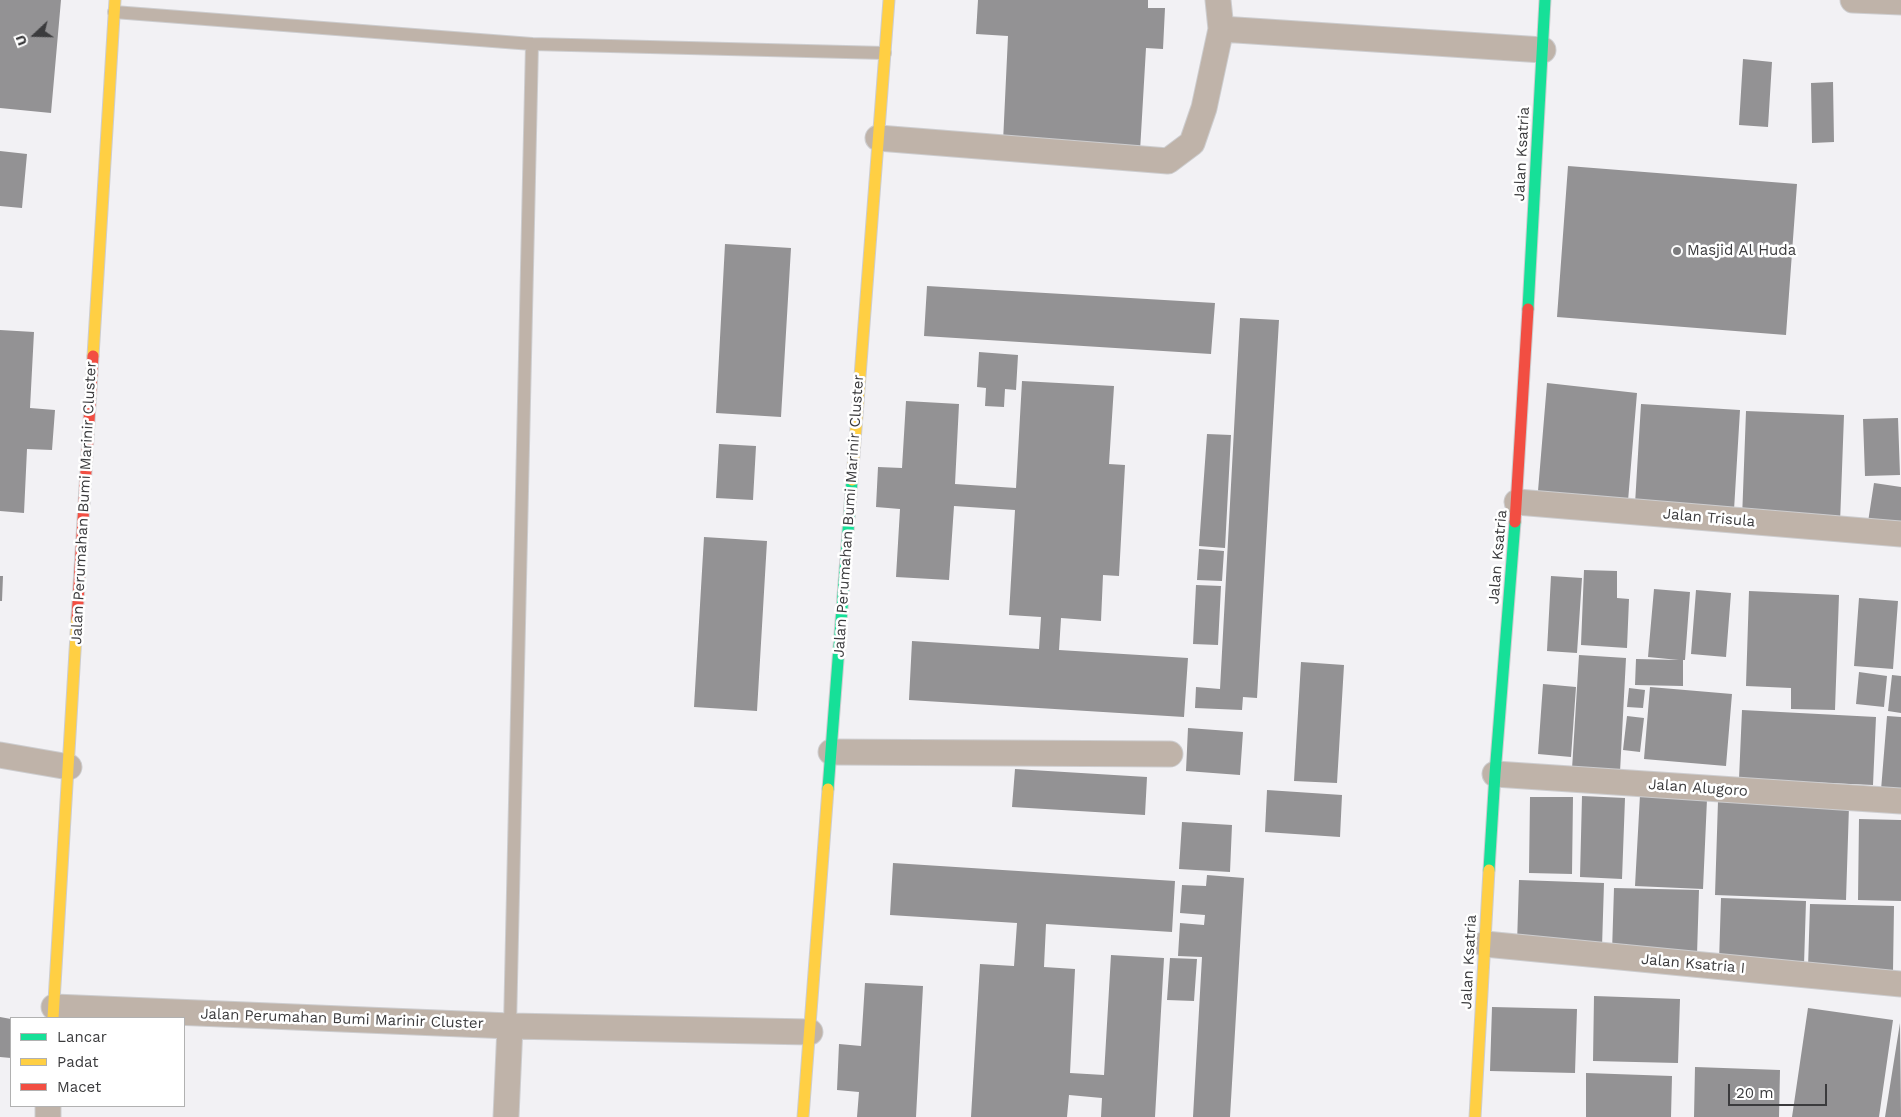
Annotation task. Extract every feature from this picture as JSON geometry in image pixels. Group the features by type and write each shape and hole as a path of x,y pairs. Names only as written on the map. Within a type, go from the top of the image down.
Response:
{"street":[{"name":"Jalan Perumahan Bumi Marinir Cluster","path":"803,1117 888,0"},
{"path":"878,138 1168,161 1192,143 1204,108 1221,29 1218,0"},
{"name":"Jalan Ksatria","path":"1475,1117 1495,774 1517,502 1545,0"},
{"path":"1853,0 1901,2"},
{"name":"Jalan Perumahan Bumi Marinir Cluster","path":"114,6 54,1012 510,1026 810,1032"},
{"path":"1221,29 1543,50"},
{"name":"Jalan Trisula","path":"1517,502 1901,534"},
{"path":"831,752 1170,754"},
{"path":"0,756 68,766"},
{"name":"Jalan Alugoro","path":"1495,774 1901,801"},
{"name":"Jalan Ksatria I","path":"1484,944 1901,984"},
{"path":"506,1117 510,1026"}],"lane":[{"path":"114,6 532,44 884,52"},
{"path":"510,1026 532,44"}],"building":[{"path":"0,0 61,0 51,113 0,108"},
{"path":"978,0 1148,0 1148,8 1165,8 1163,49 1146,48 1140,151 1003,142 1008,36 976,34"},
{"path":"1743,59 1772,62 1768,127 1739,125"},
{"path":"1833,82 1834,142 1812,143 1811,83"},
{"path":"0,151 27,154 22,208 0,206"},
{"name":"Masjid Al Huda","path":"1568,166 1797,184 1786,335 1557,317"},
{"path":"725,244 791,248 781,417 716,413"},
{"path":"927,286 1215,303 1211,354 924,336"},
{"path":"1240,318 1279,320 1257,698 1243,697 1242,710 1195,708 1196,687 1220,689"},
{"path":"0,330 34,332 30,408 55,410 52,450 27,449 24,513 0,511"},
{"path":"979,352 1018,355 1016,390 1005,389 1004,407 985,406 986,388 977,387"},
{"path":"1022,381 1114,386 1109,464 1125,465 1119,576 1103,575 1101,621 1061,618 1059,650 1188,658 1184,717 909,700 912,641 1039,649 1041,617 1009,615 1015,510 954,506 949,580 896,577 900,509 876,507 878,467 902,468 906,401 959,404 955,484 1016,488"},
{"path":"1547,383 1637,393 1628,501 1538,491"},
{"path":"1641,404 1740,410 1734,510 1635,504"},
{"path":"1746,411 1844,415 1840,523 1742,519"},
{"path":"1898,418 1900,475 1865,476 1863,419"},
{"path":"1207,434 1231,435 1225,548 1199,546"},
{"path":"719,444 756,446 753,500 716,498"},
{"path":"1874,483 1901,487 1901,527 1868,522"},
{"path":"704,537 767,541 757,711 694,707"},
{"path":"1199,549 1224,551 1222,581 1197,580"},
{"path":"1584,570 1617,571 1617,598 1629,599 1627,648 1581,645"},
{"path":"0,576 3,576 2,601 0,601"},
{"path":"1551,576 1582,578 1577,653 1547,651"},
{"path":"1196,585 1221,586 1218,645 1193,644"},
{"path":"1654,589 1690,592 1685,660 1683,660 1683,686 1635,685 1636,659 1679,660 1648,657"},
{"path":"1696,590 1731,593 1726,657 1691,654"},
{"path":"1749,591 1839,595 1835,710 1791,709 1791,688 1746,686"},
{"path":"1859,598 1898,601 1893,669 1854,666"},
{"path":"1579,655 1626,658 1620,772 1572,769"},
{"path":"1301,662 1344,665 1337,783 1294,781"},
{"path":"1859,672 1887,676 1884,707 1856,704"},
{"path":"1892,675 1901,676 1901,713 1888,711"},
{"path":"1543,684 1576,687 1571,757 1538,754"},
{"path":"1650,687 1732,694 1726,766 1644,759"},
{"path":"1629,688 1645,690 1643,708 1627,707"},
{"path":"1742,710 1876,717 1873,785 1739,779"},
{"path":"1627,716 1644,718 1640,752 1623,750"},
{"path":"1887,716 1901,717 1901,791 1881,790"},
{"path":"1188,728 1243,732 1240,775 1186,771"},
{"path":"1015,769 1147,777 1145,815 1012,807"},
{"path":"1267,790 1342,795 1340,837 1265,832"},
{"path":"1640,795 1707,799 1703,889 1635,886"},
{"path":"1582,796 1625,798 1622,879 1580,877"},
{"path":"1530,797 1573,797 1572,874 1529,873"},
{"path":"1718,801 1849,806 1846,900 1715,895"},
{"path":"1859,819 1901,820 1901,901 1858,900"},
{"path":"1182,822 1232,825 1230,872 1179,869"},
{"path":"893,863 1175,881 1172,932 1046,924 1044,967 1075,969 1070,1073 1104,1075 1111,955 1164,958 1155,1117 1101,1117 1102,1098 1069,1095 1067,1117 971,1117 980,964 1014,966 1017,923 890,915"},
{"path":"1207,875 1244,878 1230,1117 1193,1117 1202,957 1178,956 1180,923 1204,925 1205,915 1180,913 1182,885 1206,886"},
{"path":"1519,880 1604,883 1602,947 1517,944"},
{"path":"1614,888 1699,890 1697,955 1612,952"},
{"path":"1721,898 1806,901 1804,965 1719,962"},
{"path":"1810,904 1894,906 1893,971 1808,968"},
{"path":"1170,958 1197,959 1194,1001 1167,1000"},
{"path":"865,983 923,986 916,1117 857,1117 859,1092 837,1090 839,1044 861,1046"},
{"path":"1594,996 1680,999 1678,1063 1593,1061"},
{"path":"1492,1007 1577,1009 1575,1073 1490,1071"},
{"path":"1808,1008 1893,1020 1879,1117 1792,1117"},
{"path":"0,1017 10,1019 10,1058 0,1057"},
{"path":"1900,1023 1901,1117 1885,1117"},
{"path":"1695,1067 1780,1070 1779,1117 1694,1117"},
{"path":"1586,1073 1672,1076 1671,1117 1586,1117"}],"traffic: fast":[{"path":"1528,309 1545,0"},
{"path":"828,789 852,480"},
{"path":"1489,870 1515,522"}],"traffic: slow":[{"path":"93,356 115,0"},
{"path":"852,480 889,0"},
{"path":"53,1017 77,618"},
{"path":"803,1117 828,789"},
{"path":"1475,1117 1489,870"}],"traffic: jam":[{"path":"1515,522 1528,309"},
{"path":"77,618 93,356"}],"place":[{"name":"Masjid Al Huda","path":"1677,251"}]}
